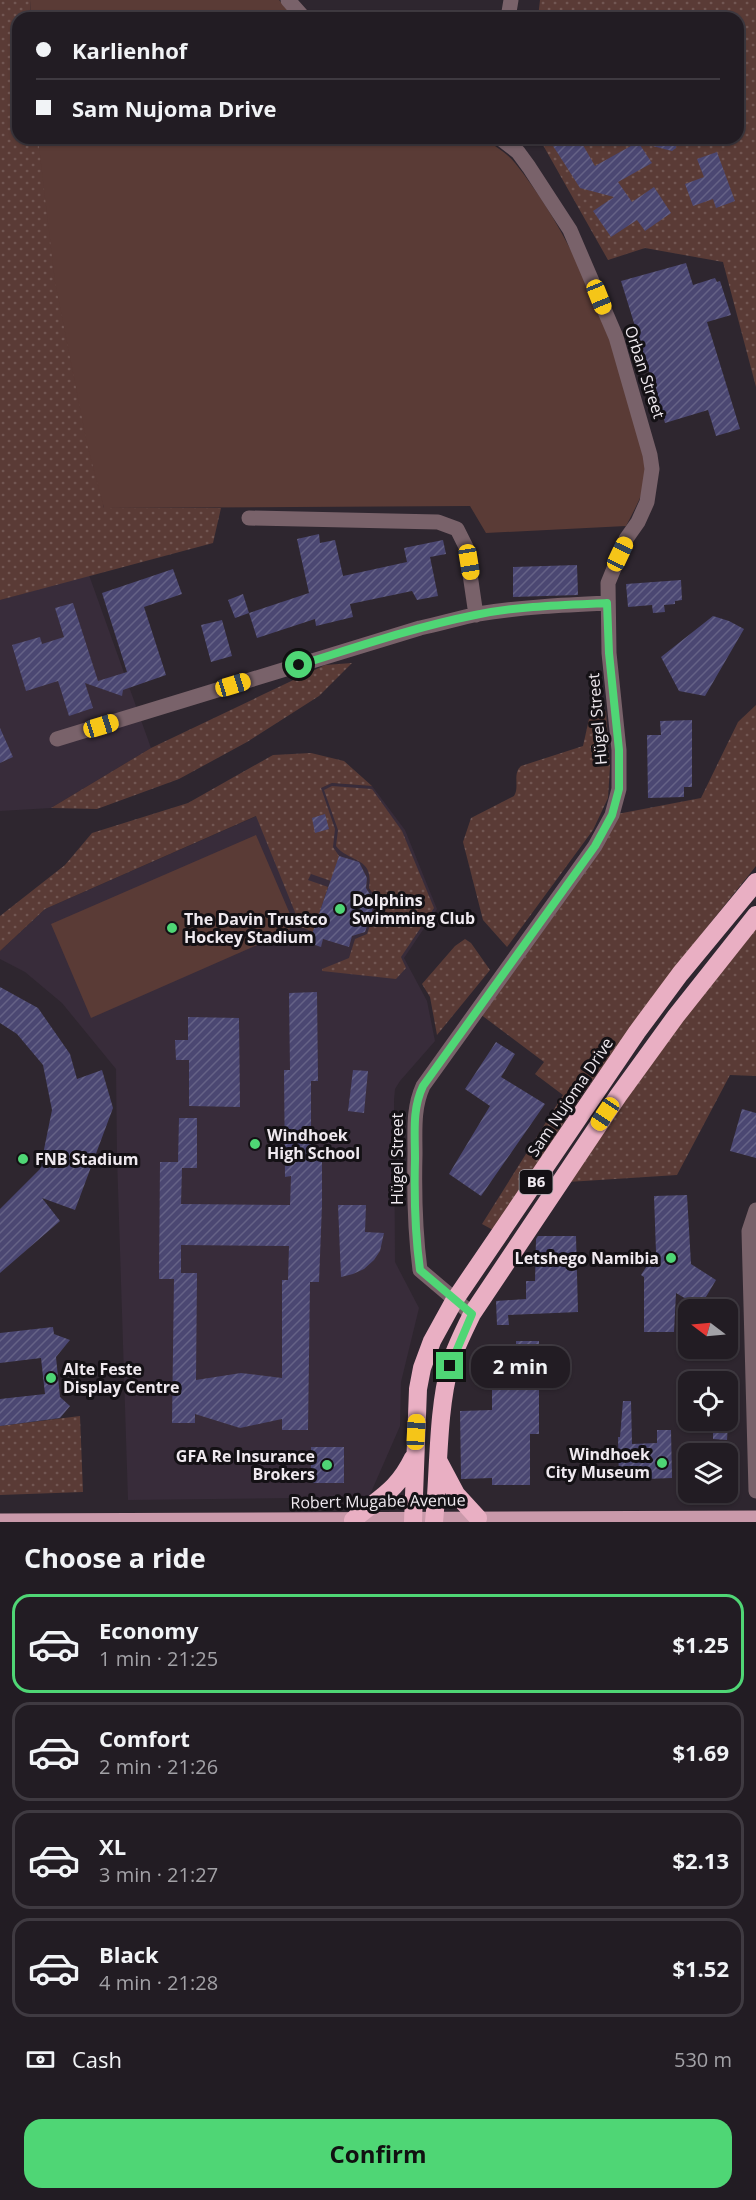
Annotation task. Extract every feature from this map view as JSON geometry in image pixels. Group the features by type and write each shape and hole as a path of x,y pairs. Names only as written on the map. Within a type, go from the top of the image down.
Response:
{"highway":[{"name":"Sam Nujoma Drive","path":"413,1521 418,1389 422,1368 432,1341 454,1301 637,1032 680,974 756,882"},
{"name":"B6","path":"434,1521 445,1388 450,1366 472,1314 618,1096 676,1016 756,915"},
{"path":"352,1520 396,1487 415,1454"},
{"path":"438,1461 456,1494 478,1518"}],"main road":[{"name":"Robert Mugabe Avenue","path":"0,1521 756,1518"}],"street":[{"path":"288,0 299,12"},
{"name":"Orban Street","path":"508,144 518,152 529,166 570,230 616,337 647,439 652,469 647,502 638,522 626,539 608,583 607,603"},
{"path":"249,519 399,520 438,522 450,525 457,530 466,547 476,615"},
{"path":"57,739 420,628 476,615 555,605 607,603"},
{"name":"Hügel Street","path":"472,1314 420,1270 414,1191 416,1105 423,1086 595,846 612,815 619,789 619,750 609,653 607,603"},
{"path":"756,1210 749,1231 754,1306 756,1491"}],"shaded area":[{"path":"0,0 30,0 31,12 12,12 12,144 39,144 104,508 221,508 213,543 0,600"},
{"path":"30,0 279,0 290,12 31,12"},
{"path":"540,0 756,0 756,387 723,262 645,248 608,260 542,144 744,144 744,12 539,12"},
{"path":"39,144 492,144 515,163 552,216 596,304 619,365 640,432 646,471 642,492 626,526 486,533 470,506 104,508 88,448 55,282"},
{"path":"89,575 151,748 51,808 0,811 0,600"},
{"path":"352,663 319,696 247,742 179,779 97,809 51,808 151,748 325,665"},
{"path":"756,705 756,866 672,971 583,1094 493,1230 482,1224 563,1095 535,1074 544,1062 476,1011 612,815 701,798 738,722"},
{"path":"606,711 610,767 608,798 593,830 507,947 483,920 463,842 471,818 514,796 517,773 521,766 583,746 589,719"},
{"path":"311,753 344,761 372,786 332,783 321,788 335,829 333,847 339,856 331,881 311,874 308,880 328,887 313,932 301,927 256,816 45,909 0,951 0,916 65,865 92,833 188,803 273,755"},
{"name":"Windhoek High School","path":"332,783 372,786 405,830 437,909 404,958 427,1001 435,1041 400,1081 395,1089 394,1100 395,1262 419,1308 401,1382 400,1426 369,1497 128,1500 116,1069 62,1003 25,972 0,959 0,951 45,909"},
{"path":"332,786 372,789 402,831 434,908 401,957 406,968 396,979 322,971 322,969 349,958 355,939 367,934 378,901 369,888 368,870 336,846 338,830 324,790"},
{"name":"The Davin Trustco Hockey Stadium","path":"256,835 293,921 289,931 91,1018 51,924"},
{"path":"756,915 756,1076 730,1075 677,1175 568,1182"},
{"path":"465,939 471,943 490,970 437,1035 430,997 422,984 455,946"},
{"path":"80,1416 83,1492 0,1495 0,1426"}],"building":[{"path":"552,144 582,144 595,166 634,144 639,144 652,163 618,182 632,202 654,187 671,213 645,231 637,220 611,237 593,211 614,197 580,188"},
{"path":"645,144 676,144 676,148 672,151"},
{"path":"717,152 735,201 716,208 713,199 693,206 685,184 704,177 697,159"},
{"path":"686,263 693,285 715,278 717,282 720,281 731,315 707,322 740,429 716,436 708,410 665,423 621,281"},
{"path":"319,534 320,543 335,540 343,576 407,562 404,548 443,540 446,554 430,557 438,596 417,600 412,591 350,604 353,617 316,626 315,619 257,638 249,613 309,593 297,539"},
{"path":"577,565 578,595 513,597 513,567"},
{"path":"173,569 182,594 144,607 166,675 123,690 122,696 85,683 93,708 69,716 58,681 26,691 12,645 40,637 42,644 64,637 55,608 73,603 98,681 127,672 102,593"},
{"path":"681,580 682,600 675,601 675,604 664,605 665,612 653,613 652,605 628,607 626,584"},
{"path":"243,594 249,613 235,618 228,600"},
{"path":"713,616 744,629 705,696 679,691 661,657"},
{"path":"222,620 232,656 211,662 201,625"},
{"path":"692,720 692,787 684,787 684,797 648,798 647,735 661,735 660,721"},
{"path":"0,728 13,757 0,763"},
{"path":"325,814 329,829 315,833 312,818"},
{"path":"339,856 359,862 367,878 366,888 375,902 365,932 352,936 349,947 323,939 321,947 309,943"},
{"path":"0,987 38,1008 70,1054 77,1079 102,1070 113,1108 75,1210 42,1198 60,1221 0,1273 0,1209 40,1169 52,1110 43,1065 17,1034 0,1023"},
{"path":"317,992 318,1081 311,1081 311,1158 322,1157 322,1205 319,1282 310,1282 308,1430 282,1430 282,1419 240,1428 195,1414 195,1423 172,1423 174,1279 159,1279 160,1162 178,1162 179,1118 197,1118 197,1168 182,1168 181,1204 290,1205 291,1176 285,1177 284,1070 290,1070 289,993","holes":["181,1245 289,1246 288,1280 282,1280 282,1378 241,1373 196,1380 197,1273 181,1273"]},
{"path":"188,1017 239,1018 240,1107 189,1106 189,1060 176,1060 175,1040 188,1040"},
{"path":"496,1042 515,1054 501,1077 545,1104 481,1196 449,1174 490,1106 465,1089"},
{"path":"353,1070 368,1071 364,1113 348,1111"},
{"path":"742,1109 756,1113 756,1158 730,1151"},
{"name":"Letshego Namibia","path":"687,1195 691,1264 716,1280 705,1299 686,1299 676,1293 674,1332 644,1332 644,1277 641,1275 656,1252 654,1196"},
{"path":"338,1205 366,1205 365,1232 384,1233 380,1251 374,1260 364,1269 341,1277"},
{"path":"538,1236 576,1236 578,1312 508,1315 509,1325 497,1325 496,1301 526,1299 526,1281 535,1281"},
{"name":"Alte Feste Display Centre","path":"53,1327 54,1334 70,1340 56,1357 60,1397 70,1406 60,1418 0,1426 0,1399 45,1394 41,1358 0,1363 0,1333"},
{"path":"516,1341 539,1341 539,1434 530,1434 530,1485 492,1485 492,1478 461,1479 460,1411 492,1410 492,1386 516,1386"},
{"path":"623,1401 631,1401 632,1444 657,1443 657,1430 671,1430 672,1478 619,1480 618,1437 620,1437"},
{"path":"713,1431 728,1431 727,1440 713,1439"},
{"path":"311,1447 344,1447 344,1483 311,1483"}],"place":[{"name":"Dolphins Swimming Club","path":"340,909"},
{"name":"The Davin Trustco Hockey Stadium","path":"172,928"},
{"name":"Windhoek High School","path":"255,1144"},
{"name":"FNB Stadium","path":"23,1159"},
{"name":"Letshego Namibia","path":"671,1258"},
{"name":"Alte Feste Display Centre","path":"51,1378"},
{"name":"Windhoek City Museum","path":"662,1463"},
{"name":"GFA Re Insurance Brokers","path":"327,1465"}],"route":[{"path":"299,665 420,628 476,615 555,605 607,603 609,653 619,750 619,789 612,815 595,846 423,1086 418,1095 414,1114 414,1191 420,1270 472,1314 459,1340 450,1366"}]}
